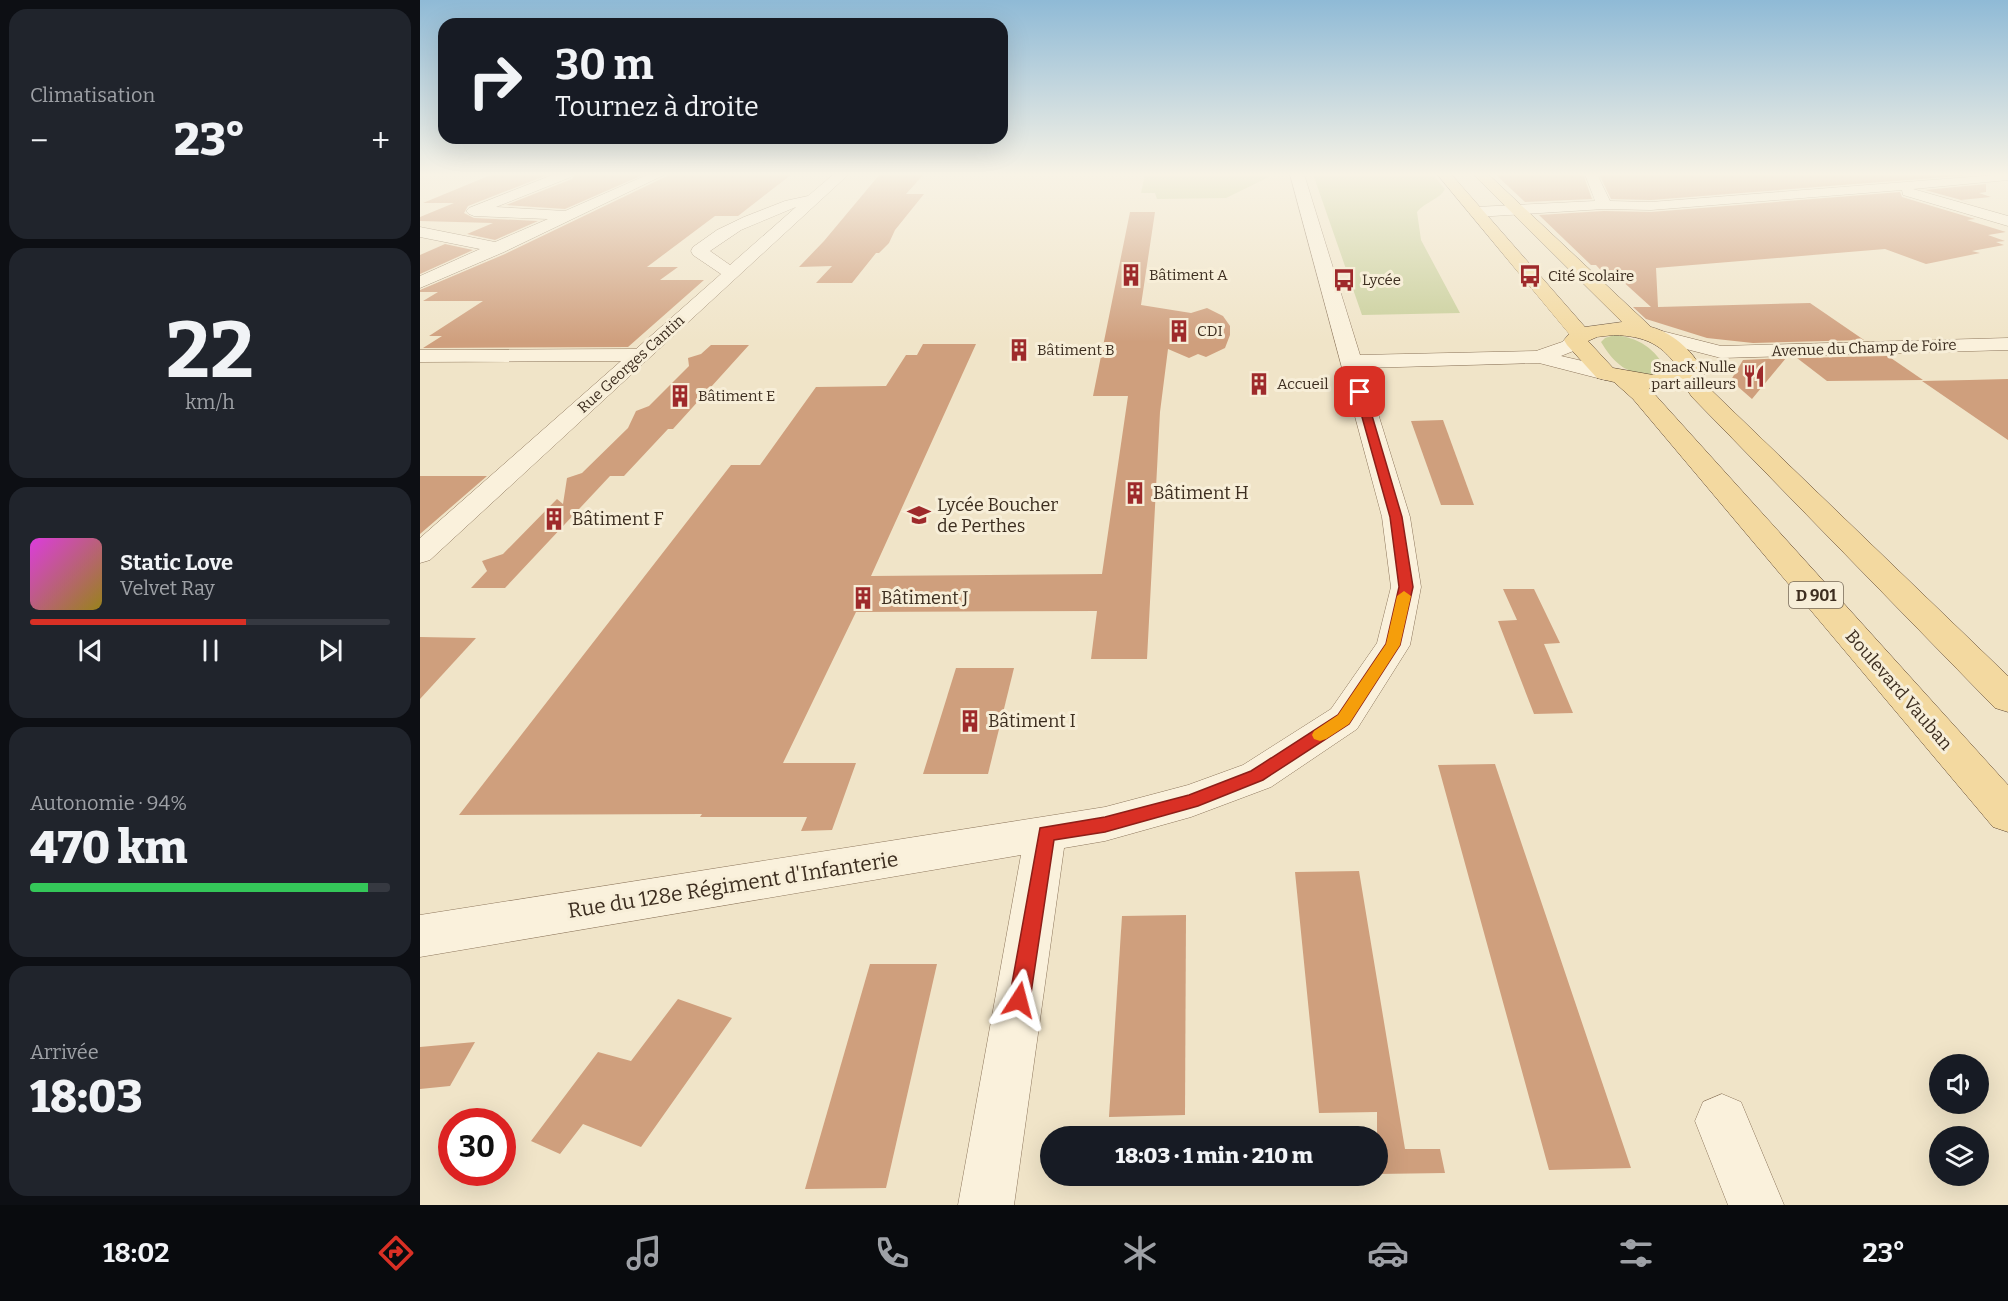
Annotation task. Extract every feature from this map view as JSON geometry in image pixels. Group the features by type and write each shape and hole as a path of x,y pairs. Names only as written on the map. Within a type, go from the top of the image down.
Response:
{"main road":[{"path":"1491,230 1578,337 1610,329 1651,334"},
{"path":"1538,230 1692,373 1694,386 2008,698"},
{"name":"Boulevard Vauban","path":"1578,337 1614,375 1641,394 2008,814"},
{"path":"1614,375 1653,382 1692,373"}],"street":[{"path":"420,283 536,230"},
{"path":"726,230 699,251 723,269 734,271"},
{"name":"Rue Georges Cantin","path":"420,554 779,230"},
{"name":"Rue du 128e Régiment d'Infanterie","path":"420,936 1105,824 1191,801 1257,776 1344,720 1393,645 1406,587 1396,517 1313,230"},
{"path":"420,232 498,248"},
{"name":"Avenue du Champ de Foire","path":"1651,334 1720,352 2008,344"},
{"path":"1539,357 1569,346 1578,337"},
{"name":"Avenue du Champ de Foire","path":"1692,373 1720,352"},
{"path":"420,356 642,355"},
{"path":"1351,362 1539,357 1614,375"},
{"path":"987,1201 1046,833"},
{"path":"1722,1121 1756,1205"}],"green space":[{"path":"1333,230 1420,230 1421,240 1460,313 1362,315"},
{"path":"1614,335 1631,338 1652,350 1667,371 1656,375 1636,373 1617,363 1601,342"}],"building":[{"path":"476,230 517,230 495,240 467,234"},
{"path":"554,230 696,230 647,267 678,267 660,280 704,280 628,347 423,348 442,336 429,336 483,301 423,301 438,292 420,292 420,290"},
{"path":"833,230 895,230 889,243 879,253 876,253 852,283 816,283 832,266 799,267"},
{"name":"Bâtiment J","path":"1126,230 1152,230 1141,305 1191,313 1207,308 1223,316 1230,326 1230,335 1225,348 1206,357 1198,354 1189,358 1168,349 1160,412 1147,659 1091,659 1097,611 856,612 783,763 856,763 832,830 801,831 807,817 700,817 702,814 459,815 731,465 760,465 816,387 886,386 906,355 917,355 923,344 976,344 871,576 1102,574 1128,396 1093,396"},
{"path":"1555,230 2006,232 1988,235 2005,241 1996,242 2004,245 1972,251 1980,253 1926,264 1885,249 1656,268 1658,307 1810,303 1864,340 1753,343 1707,338 1646,319 1633,307 1651,307 1619,278 1605,275 1596,265 1591,265"},
{"path":"445,244 473,250 420,274 420,255"},
{"path":"711,345 749,345 673,429 668,429 624,476 610,476 505,588 471,588 487,571 482,561 503,554 557,499 563,504 567,478 582,473 628,428 636,411 649,406 689,366 688,358 701,354"},
{"path":"1888,356 1923,380 1827,381 1797,358"},
{"path":"1786,358 1752,399 1736,385 1728,385 1743,360"},
{"path":"2008,379 2008,440 1922,381 1969,380"},
{"path":"1443,420 1474,505 1441,505 1411,421"},
{"path":"420,476 487,476 420,534"},
{"path":"1503,589 1534,589 1560,643 1544,644 1573,713 1534,714 1498,621 1517,620"},
{"path":"420,637 476,638 420,699"},
{"name":"Bâtiment I","path":"956,668 1014,668 988,774 923,774"},
{"path":"1495,764 1631,1168 1549,1170 1438,765"},
{"path":"1359,871 1405,1149 1440,1149 1445,1173 1388,1174 1388,1126 1377,1126 1377,1112 1319,1113 1295,872"},
{"path":"1186,915 1185,1115 1109,1117 1122,916"},
{"path":"870,964 937,964 886,1188 805,1189"},
{"path":"678,999 732,1018 641,1147 583,1124 560,1154 531,1141 598,1052 631,1061"},
{"path":"475,1042 450,1086 420,1089 420,1047"}],"slow traffic":[{"path":"1320,735 1344,720 1393,645 1404,596"}],"place":[{"name":"Bâtiment A","path":"1131,275"},
{"name":"Cité Scolaire","path":"1530,276"},
{"name":"Lycée","path":"1344,280"},
{"name":"CDI","path":"1179,331"},
{"name":"Bâtiment B","path":"1019,350"},
{"name":"Snack Nulle part ailleurs","path":"1754,376"},
{"name":"Accueil","path":"1259,384"},
{"name":"Bâtiment E","path":"680,396"},
{"name":"Bâtiment H","path":"1135,493"},
{"name":"Lycée Boucher de Perthes","path":"919,515"},
{"name":"Bâtiment F","path":"554,519"},
{"name":"Bâtiment J","path":"863,598"},
{"name":"Bâtiment I","path":"970,721"}],"route":[{"path":"1019,1000 1046,833 1105,824 1191,801 1257,776 1344,720 1393,645 1406,587 1396,517 1360,392"}]}
